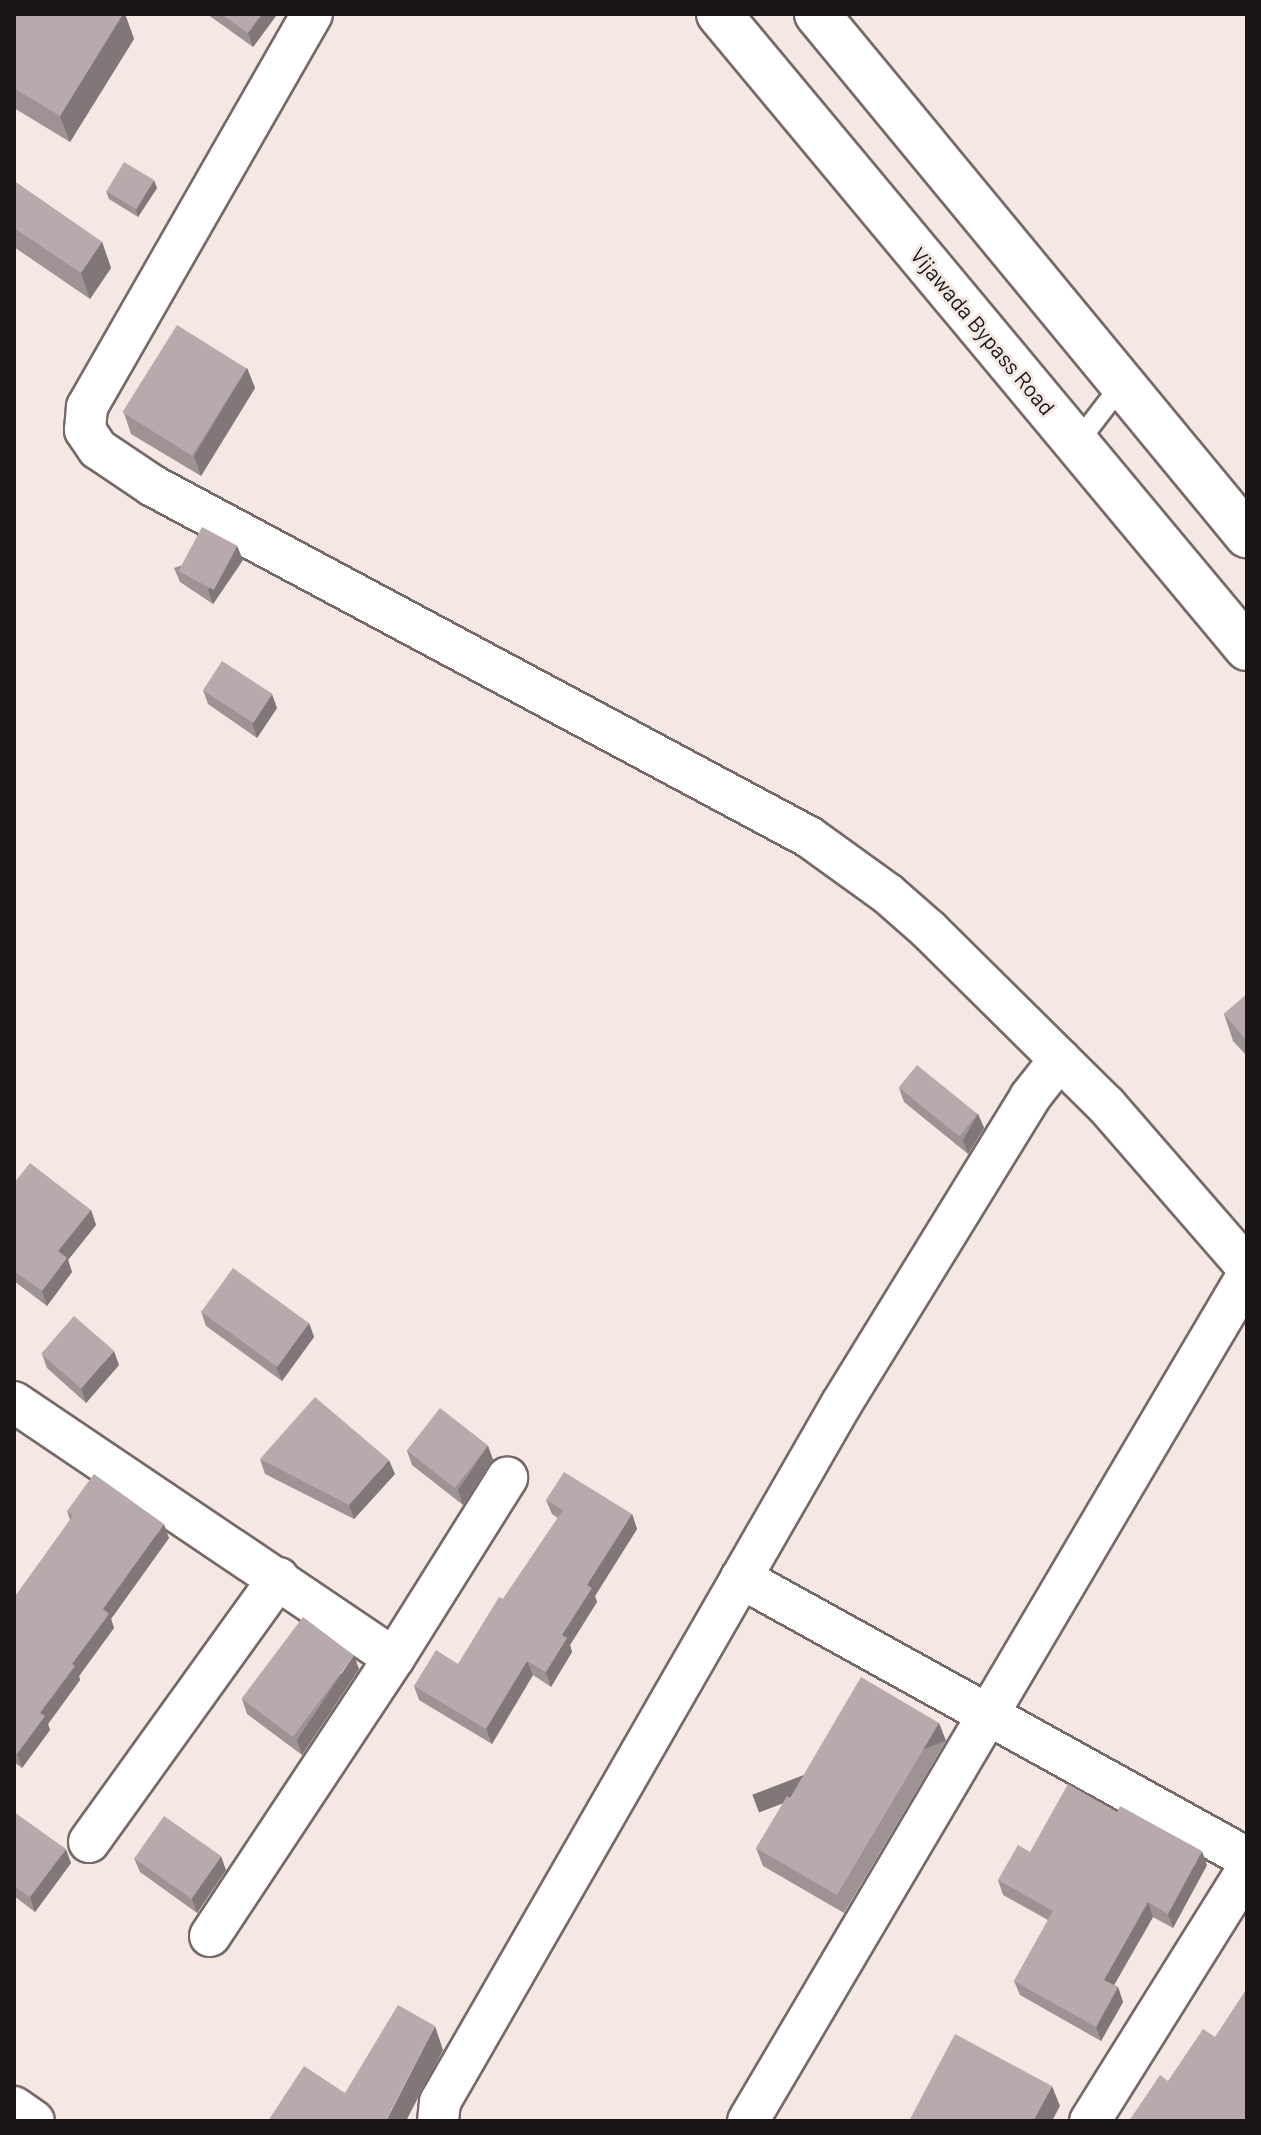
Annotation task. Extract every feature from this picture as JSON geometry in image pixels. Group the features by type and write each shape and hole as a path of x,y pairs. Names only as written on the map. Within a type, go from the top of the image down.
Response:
{"main road":[{"name":"Vijawada Bypass Road","path":"719,14 1247,648"},
{"path":"817,14 1247,535"}],"street":[{"path":"312,14 87,407 85,430 98,449 153,486 809,837 888,894 929,930 1106,1105 1247,1267"},
{"path":"438,2121 440,2102 842,1403 1022,1110 1060,1059"},
{"path":"748,2121 1247,1276"},
{"path":"14,1402 394,1658"},
{"path":"210,1936 394,1658 507,1478"},
{"path":"89,1842 279,1578"},
{"path":"741,1578 1247,1858"},
{"path":"1090,2121 1247,1870"},
{"path":"14,2107 34,2121"}],"lane":[{"path":"1077,443 1123,383"}],"building":[{"path":"14,14 123,14 60,116 14,88"},
{"path":"221,14 262,14 248,33"},
{"path":"124,162 154,180 136,209 106,191"},
{"path":"14,181 102,242 81,273 14,228"},
{"path":"177,325 247,368 192,456 122,412"},
{"path":"202,527 237,546 214,590 179,571"},
{"path":"222,661 272,694 253,723 203,690"},
{"path":"1247,994 1247,1041 1224,1014"},
{"path":"917,1065 978,1114 959,1137 899,1088"},
{"path":"30,1163 91,1210 58,1251 67,1258 42,1291 14,1271 14,1183"},
{"path":"233,1268 309,1323 277,1367 201,1312"},
{"path":"74,1316 114,1351 81,1389 41,1354"},
{"path":"315,1397 389,1460 349,1505 260,1459"},
{"path":"440,1408 488,1446 455,1488 407,1451"},
{"path":"564,1472 632,1514 587,1585 592,1588 562,1635 567,1638 546,1672 527,1661 486,1729 414,1686 436,1650 458,1664 499,1597 503,1599 563,1510 546,1500"},
{"path":"94,1474 164,1524 103,1609 109,1614 72,1664 75,1666 40,1713 45,1716 17,1754 14,1751 14,1598 73,1516 67,1511"},
{"path":"303,1617 354,1656 293,1737 242,1698"},
{"path":"861,1677 939,1723 837,1895 756,1848 787,1796 790,1798"},
{"path":"1068,1784 1117,1812 1120,1806 1202,1851 1168,1914 1148,1902 1104,1980 1118,1987 1096,2027 1014,1981 1053,1911 998,1880 1018,1845 1030,1852"},
{"path":"14,1812 66,1849 30,1897 14,1886"},
{"path":"164,1816 221,1856 192,1899 134,1859"},
{"path":"1247,1988 1247,2121 1129,2121 1160,2075 1168,2081 1203,2029 1215,2037"},
{"path":"398,2005 435,2026 387,2121 268,2121 304,2066 345,2093"},
{"path":"955,2034 1052,2086 1033,2121 909,2121"}]}
